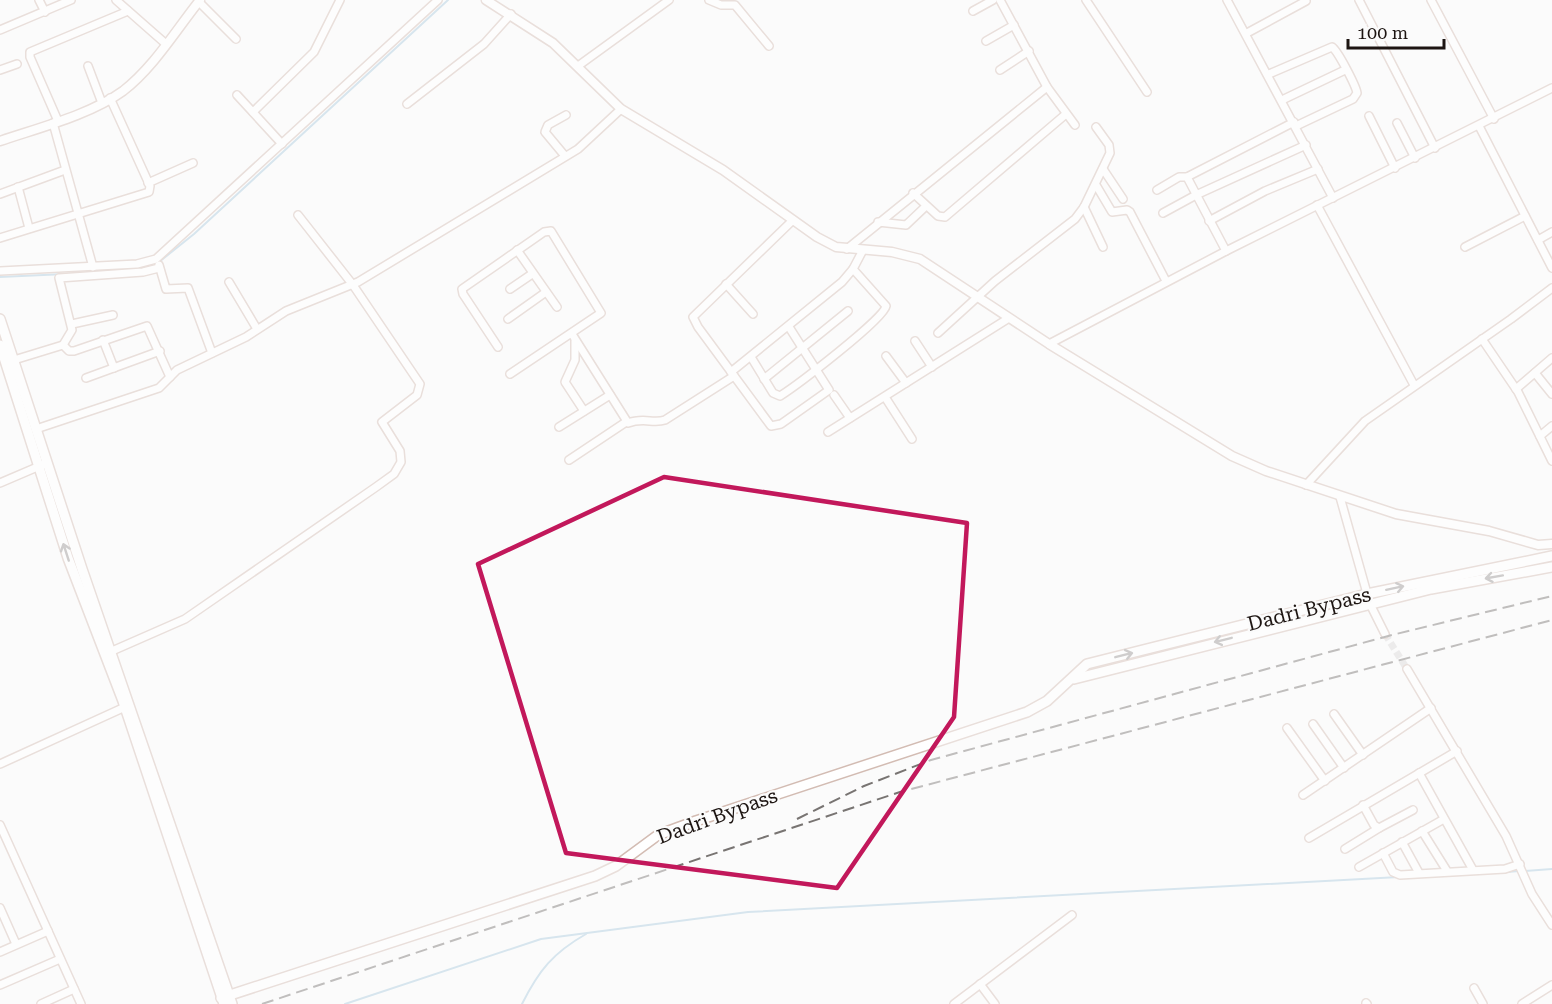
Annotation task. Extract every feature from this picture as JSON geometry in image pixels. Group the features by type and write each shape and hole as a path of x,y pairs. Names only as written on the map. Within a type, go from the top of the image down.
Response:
{"main road":[{"path":"0,319 36,429 68,558 125,707 227,1000"},
{"path":"0,345 112,651 227,1000"},
{"name":"Dadri Bypass","path":"227,1000 608,871 658,835 1027,712 1042,705 1074,679 1087,664 1367,594 1552,556"},
{"name":"Dadri Bypass","path":"1074,679 1431,589 1552,567"}],"street":[{"path":"39,0 45,12"},
{"path":"0,30 71,0"},
{"path":"116,0 166,44"},
{"path":"253,112 314,52 340,0"},
{"path":"14,360 63,345 72,333 72,324 58,282 60,277 143,273 158,263 282,144 438,0"},
{"path":"486,0 554,43 621,109 723,170 826,243 846,249 900,253 920,259 1049,344 1232,456 1340,497 1396,514 1489,531 1538,545 1552,544"},
{"path":"578,66 669,0"},
{"path":"709,0 721,5 735,5 769,46"},
{"path":"973,11 993,0"},
{"path":"1000,0 1047,87 1075,125"},
{"path":"1086,0 1148,92"},
{"path":"1227,0 1269,74 1333,198"},
{"path":"1359,0 1435,148"},
{"path":"1431,0 1494,119"},
{"path":"0,141 102,103 132,83 199,1 236,39"},
{"path":"1247,33 1306,1"},
{"path":"93,267 80,214 65,170 55,122 30,52 128,11"},
{"path":"407,104 484,44 511,15"},
{"path":"986,41 1014,25"},
{"path":"1157,190 1179,177 1187,177 1295,124 1333,110 1356,96 1357,89 1332,47 1269,74"},
{"path":"1000,70 1029,51"},
{"path":"0,70 17,64"},
{"path":"88,66 102,103"},
{"path":"1282,100 1345,70"},
{"path":"846,249 1047,87"},
{"path":"1049,344 1166,281 1552,88"},
{"path":"237,95 282,144"},
{"path":"0,238 145,194 150,190 110,98"},
{"path":"36,429 159,388 182,367 304,302 352,285 578,149 621,109"},
{"path":"913,193 938,216 946,216 1066,114"},
{"path":"565,156 545,132 548,125 566,115"},
{"path":"1369,117 1395,168"},
{"path":"1397,123 1415,158"},
{"path":"1479,126 1552,268"},
{"path":"938,333 995,280 1070,225 1084,207 1111,150 1096,127"},
{"path":"1163,213 1196,195 1306,145"},
{"path":"148,183 193,162"},
{"path":"1103,169 1123,199"},
{"path":"1209,221 1265,191 1318,169"},
{"path":"0,194 65,170"},
{"path":"1187,177 1226,251"},
{"path":"1096,185 1112,212 1125,210 1130,212 1166,281"},
{"path":"18,187 29,228"},
{"path":"1317,205 1414,385"},
{"path":"878,222 906,225 926,206"},
{"path":"1084,207 1103,247"},
{"path":"112,651 185,619 343,511 399,467 400,451 382,422 417,395 421,388 352,285 298,215"},
{"path":"1465,247 1525,216"},
{"path":"789,327 829,390 774,426 769,424 693,319 698,310 793,220"},
{"path":"498,347 462,291 464,286 544,232 551,231 601,311 597,318 573,336 510,374"},
{"path":"1538,240 1552,232"},
{"path":"517,250 557,307"},
{"path":"570,460 626,422 640,418 662,421 733,374 853,270 863,250"},
{"path":"0,271 158,263"},
{"path":"158,263 166,289 188,288 212,353"},
{"path":"752,357 775,396 780,396 886,310 884,303 853,270"},
{"path":"510,289 532,274"},
{"path":"229,282 257,329"},
{"path":"726,284 753,314"},
{"path":"1306,484 1365,421 1552,288"},
{"path":"508,319 546,292"},
{"path":"764,379 848,311"},
{"path":"72,324 113,315"},
{"path":"828,432 1009,318"},
{"path":"63,345 72,352 147,326 170,376"},
{"path":"573,336 626,422"},
{"path":"573,336 575,360 565,381 584,411"},
{"path":"1482,339 1516,388 1552,461"},
{"path":"103,340 114,368"},
{"path":"915,341 932,367"},
{"path":"86,378 160,351"},
{"path":"886,356 906,383"},
{"path":"1516,388 1552,358"},
{"path":"1535,373 1552,394"},
{"path":"559,427 610,395"},
{"path":"834,395 850,418"},
{"path":"885,397 912,439"},
{"path":"1540,436 1552,426"},
{"path":"0,483 44,464"},
{"path":"1340,497 1370,604 1386,634"},
{"path":"1407,669 1457,751 1552,925"},
{"path":"0,764 125,707"},
{"path":"1303,795 1431,708"},
{"path":"1335,714 1363,755"},
{"path":"1313,724 1344,768"},
{"path":"1287,728 1325,781"},
{"path":"1309,838 1457,751"},
{"path":"1419,773 1473,870"},
{"path":"1363,805 1374,825 1379,828"},
{"path":"1345,849 1413,810"},
{"path":"1359,867 1444,819"},
{"path":"0,825 81,1004"},
{"path":"1422,831 1447,871"},
{"path":"1402,843 1419,873"},
{"path":"1383,853 1394,873 1505,869 1521,866"},
{"path":"0,908 16,944"},
{"path":"954,1004 1072,915"},
{"path":"0,952 48,931"},
{"path":"0,986 60,959"},
{"path":"980,984 995,1004"},
{"path":"1522,1004 1552,984"},
{"path":"1474,988 1483,1004"},
{"path":"40,1004 74,989"}],"highlighted area":[{"path":"664,477 967,523 954,717 837,888 566,853 478,564"}],"waterway":[{"path":"159,262 194,234 448,0"},
{"path":"0,277 87,273"},
{"path":"1525,871 1552,869"},
{"path":"1507,872 1519,871"},
{"path":"345,1004 541,939 748,912 1399,877"},
{"path":"522,1004 548,963 564,948 586,934"}],"tunnel":[{"path":"1385,634 1407,669"}],"railway":[{"path":"797,819 864,786 931,760 1392,635 1552,596"},
{"path":"262,1004 900,792 1552,620"}]}
